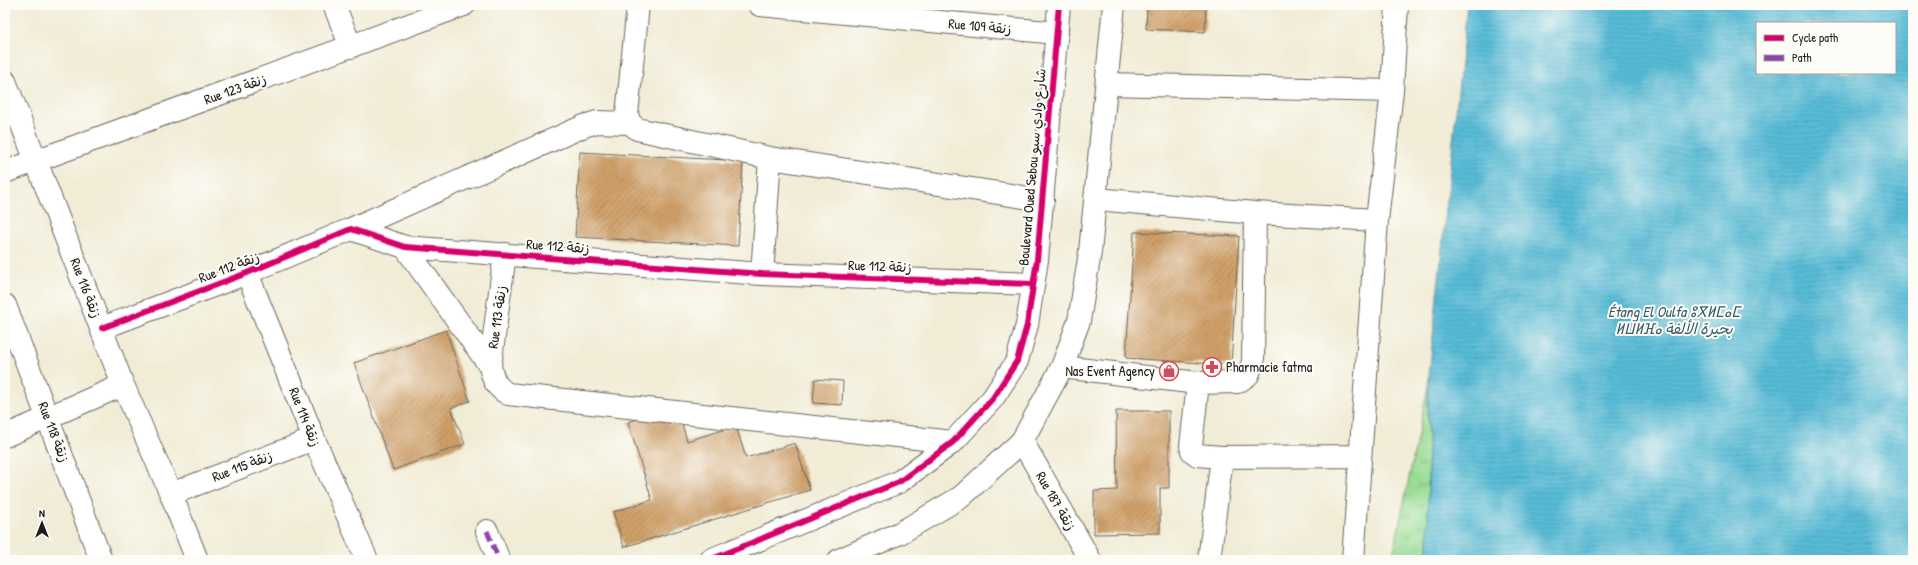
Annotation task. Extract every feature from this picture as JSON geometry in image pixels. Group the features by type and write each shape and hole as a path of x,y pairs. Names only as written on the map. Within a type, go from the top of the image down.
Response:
{"street":[{"path":"334,5 351,47"},
{"name":"Rue 123 زنقة","path":"5,172 464,5"},
{"path":"638,5 627,115 630,123 637,129 770,158 1043,200"},
{"name":"Rue 109 زنقة","path":"760,5 1057,33"},
{"name":"Boulevard Oued Sebou شارع وادي سبو","path":"710,560 899,482 953,442 993,398 1017,360 1027,325 1043,200 1059,5"},
{"path":"839,560 900,533 961,497 1022,441 1062,367 1079,321 1090,252 1114,5"},
{"path":"1353,560 1377,220 1392,91 1397,5"},
{"name":"Rue 116 زنقة","path":"5,82 102,328 123,386 171,494 197,560"},
{"path":"1107,84 1392,91"},
{"path":"351,229 584,126 597,122 630,123"},
{"path":"762,274 770,158"},
{"path":"1096,199 1255,213 1377,220"},
{"path":"1062,367 1198,383 1238,382 1248,375 1253,362 1255,213"},
{"name":"Rue 112 زنقة","path":"102,328 247,273 351,229 405,247 762,274 1033,284"},
{"path":"405,247 491,373 499,389 508,394 953,442"},
{"name":"Rue 113 زنقة","path":"491,373 505,254"},
{"name":"Rue 114 زنقة","path":"247,273 314,439 367,560"},
{"name":"Rue 118 زنقة","path":"5,305 101,560"},
{"path":"1198,383 1191,446 1192,451 1197,455 1222,457 1360,456"},
{"path":"5,436 123,386"},
{"name":"Rue 115 زنقة","path":"171,494 314,439"},
{"name":"Rue 187 زنقة","path":"1022,441 1090,560"},
{"path":"1209,560 1222,457"},
{"path":"487,532 499,560"}],"green space":[{"path":"1428,386 1428,560 1392,560"}],"water":[{"name":"Étang El Oulfa ⵓⴳⵍⵎⴰⵎ ⵍⵡⵍⴼⴰ بحيرة الألفة","path":"1467,5 1913,5 1913,560 1428,560 1428,385"}],"building":[{"path":"1147,5 1206,5 1205,32 1146,29"},
{"path":"580,152 743,161 738,246 575,237"},
{"path":"1134,232 1239,236 1231,365 1126,358"},
{"path":"446,330 470,401 451,408 465,444 393,470 354,363"},
{"path":"815,379 843,381 842,405 813,403"},
{"path":"663,411 668,425 681,421 687,441 736,426 746,458 795,443 810,490 624,547 613,512 652,500 628,422"},
{"path":"1116,411 1169,411 1169,488 1160,488 1160,533 1094,534 1094,491 1117,490"}],"marked path":[{"path":"487,531 499,560"}],"cycle path":[{"path":"710,560 899,482 953,442 993,398 1017,361 1027,325 1037,260 1059,5"},
{"path":"102,328 247,273 351,229 405,247 762,274 1033,284"}],"place":[{"name":"Pharmacie fatma","path":"1212,367"},
{"name":"Nas Event Agency","path":"1169,371"}]}
